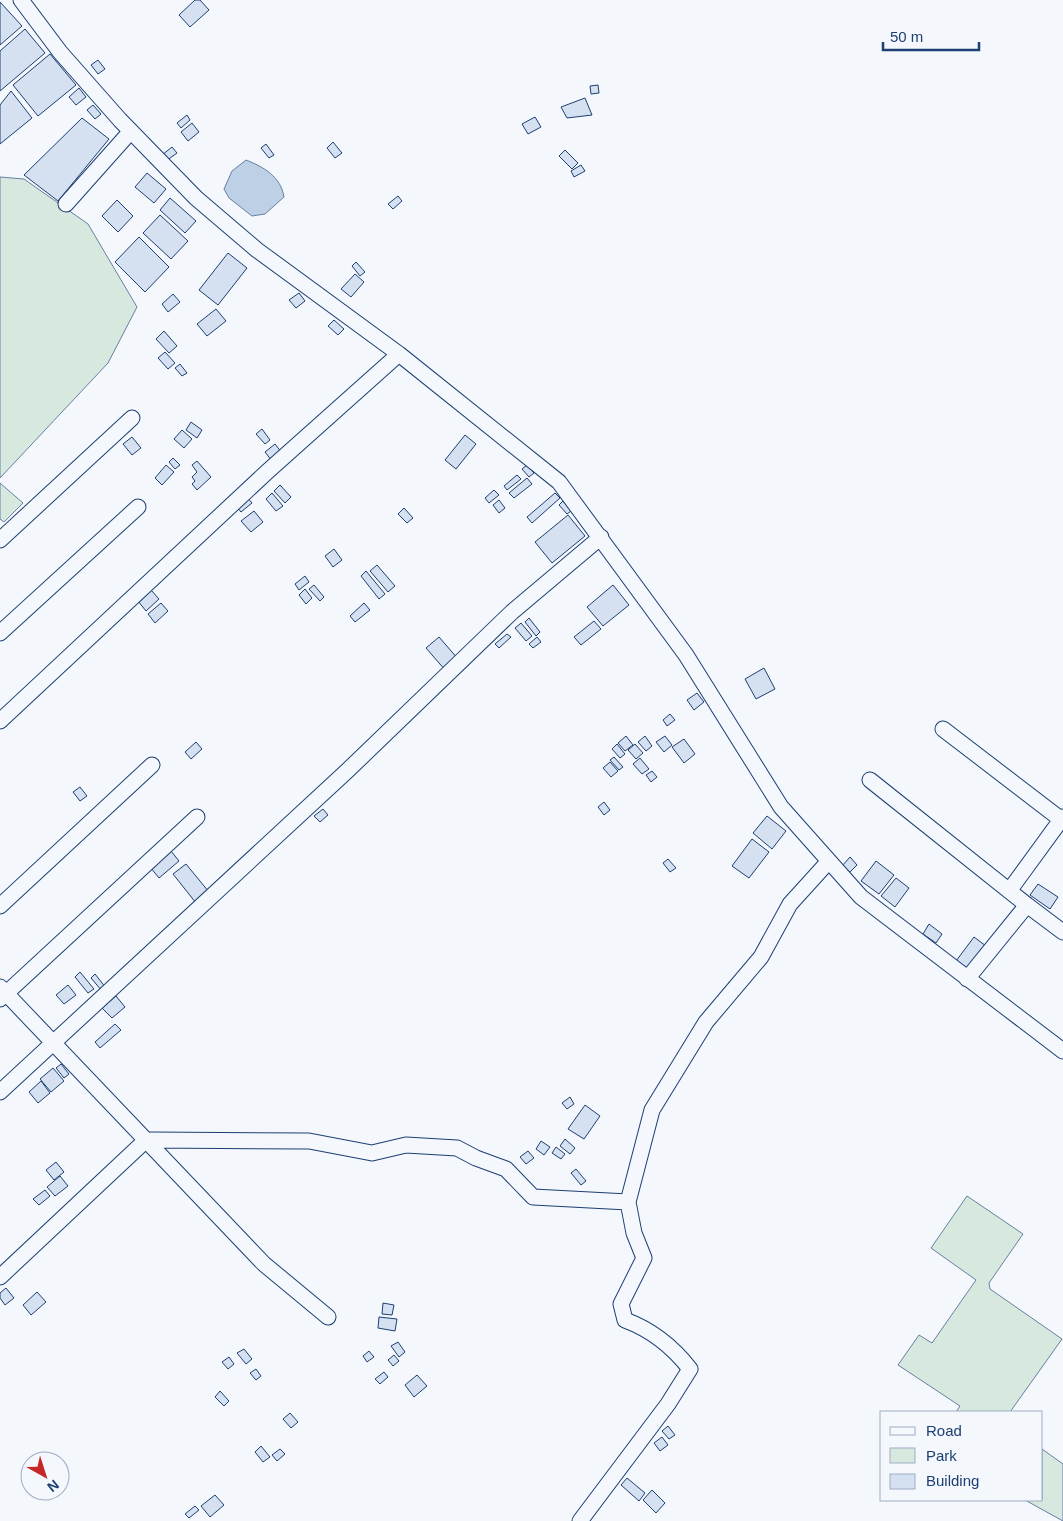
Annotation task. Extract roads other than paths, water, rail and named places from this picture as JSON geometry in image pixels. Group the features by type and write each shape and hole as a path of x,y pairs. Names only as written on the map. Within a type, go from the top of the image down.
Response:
{"street":[{"path":"21,0 60,52 131,131 196,198 257,250 399,354 559,482 686,655 781,807 861,897 1063,1051"},
{"path":"66,204 131,131"},
{"path":"0,721 268,471 399,354"},
{"path":"0,540 132,418"},
{"path":"0,633 138,507"},
{"path":"0,1092 347,771 512,612 601,538"},
{"path":"943,730 1062,820 1009,891"},
{"path":"0,906 152,765"},
{"path":"870,780 1063,932"},
{"path":"197,817 2,993 54,1042 145,1141 264,1264 328,1317"},
{"path":"580,1521 668,1404 690,1369 674,1349 638,1325 625,1320 621,1304 644,1258 634,1233 628,1202 652,1110 706,1022 761,957 790,904 829,861"},
{"path":"967,979 1027,905"},
{"path":"0,1276 145,1141 161,1139 189,1142 309,1141 372,1153 406,1145 457,1148 476,1158 506,1169 533,1197 628,1202"}],"water":[{"path":"246,160 271,174 282,190 284,197 265,214 252,216 229,198 224,189 232,171"}]}
